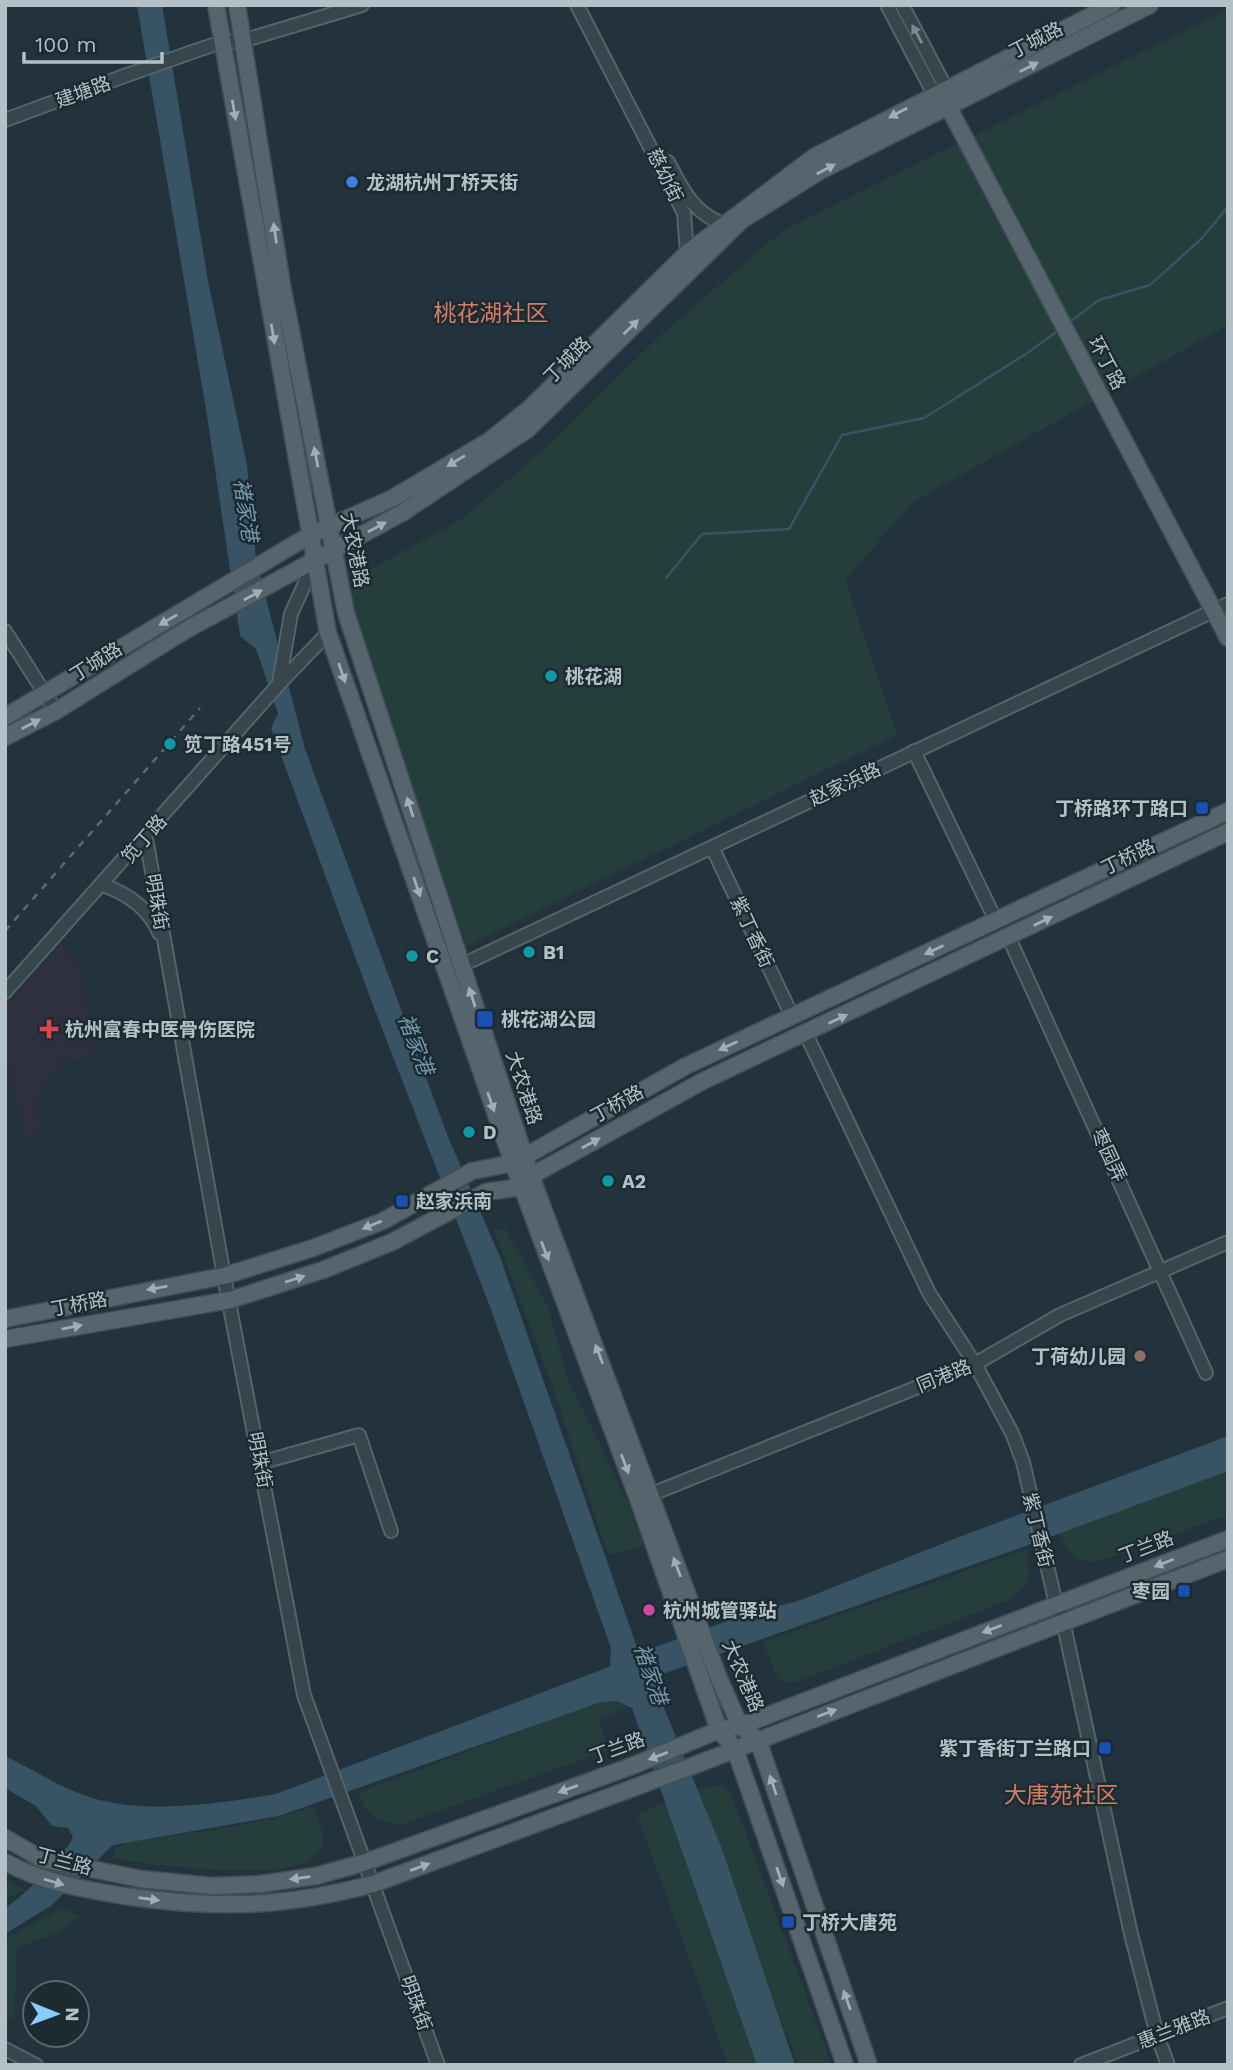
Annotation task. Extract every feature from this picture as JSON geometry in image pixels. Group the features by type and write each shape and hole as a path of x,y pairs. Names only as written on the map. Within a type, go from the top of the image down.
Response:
{"main road":[{"name":"大农港路","path":"216,5 328,634 518,1159 684,1636 719,1730 735,1749 845,2065"},
{"name":"大农港路","path":"237,5 266,172 282,285 346,613 462,965 518,1159"},
{"name":"丁城路","path":"5,717 329,524 393,498 489,441 530,408 687,253 814,157 1112,5"},
{"name":"丁城路","path":"5,737 56,711 186,630 230,609 402,513 528,429 743,220 820,171 1150,5"},
{"name":"环丁路","path":"949,108 1060,320 1221,607 1228,638"},
{"name":"丁桥路","path":"5,1319 224,1276 313,1248 383,1221 472,1171 518,1159 686,1066 1228,811"},
{"name":"丁桥路","path":"5,1339 230,1300 323,1270 392,1242 486,1192 526,1182 703,1081 1228,832"},
{"name":"大农港路","path":"526,1182 652,1494 718,1676 740,1726 758,1740 869,2065"},
{"name":"丁兰路","path":"5,1839 42,1859 93,1872 212,1886 260,1884 316,1876 366,1862 632,1766 719,1730 740,1726 1228,1539"},
{"name":"丁兰路","path":"5,1863 27,1874 81,1889 199,1906 321,1898 373,1884 651,1782 1228,1559"}],"street":[{"name":"建塘路","path":"5,121 222,42 242,41 362,5"},
{"name":"慈幼街","path":"577,5 684,213 687,253"},
{"name":"环丁路","path":"887,5 949,108"},
{"name":"环丁路","path":"902,5 940,91"},
{"name":"慈幼街","path":"628,101 640,112 692,206 707,218 723,224"},
{"path":"279,684 290,614 316,559"},
{"name":"赵家浜路","path":"462,965 1221,607"},
{"path":"5,631 56,711"},
{"name":"笕丁路","path":"5,992 146,838 279,684 328,634"},
{"path":"914,751 996,921"},
{"name":"明珠街","path":"146,838 224,1276 304,1695 438,2065"},
{"name":"紫丁香街","path":"712,847 792,1016"},
{"path":"103,885 124,892 143,908 156,927 167,954"},
{"name":"枣园弄","path":"1009,938 1206,1373"},
{"name":"紫丁香街","path":"806,1034 929,1293 975,1364 1012,1433 1023,1462 1056,1604 1063,1621 1131,1934 1157,2035 1168,2065"},
{"name":"同港路","path":"652,1494 975,1364 1060,1315 1228,1242"},
{"path":"260,1463 359,1435 391,1531"},
{"name":"惠兰雅路","path":"1081,2065 1228,2008"},
{"path":"5,2049 36,2065"}],"shaded area":[{"name":"杭州富春中医骨伤医院","path":"60,943 80,965 96,1054 63,1061 36,1098 42,1133 23,1137 5,1048 5,1007"}],"green space":[{"path":"1228,9 1228,325 913,502 845,580 897,735 467,946 340,586 460,520 547,447 664,332 781,232"},
{"path":"505,1228 548,1307 568,1380 627,1500 644,1546 608,1555 552,1385 494,1231"},
{"path":"1228,1468 1228,1515 1097,1562 1077,1558 1063,1540 1060,1532"},
{"path":"1027,1549 1029,1580 1014,1598 794,1683 779,1681 763,1642"},
{"path":"617,1695 631,1706 599,1720 609,1750 402,1824 374,1817 358,1793"},
{"path":"723,1784 731,1794 832,2065 799,2065 691,1791"},
{"path":"669,1801 767,2065 728,2065 637,1815"},
{"path":"314,1807 323,1834 322,1847 310,1860 301,1864 282,1868 234,1870 180,1867 112,1858 116,1848 129,1841 245,1824"},
{"path":"5,1879 26,1890 5,1899"},
{"path":"62,1908 80,1917 58,1932 17,1949 14,2020 5,2016 5,1939"}],"water":[{"name":"褚家港","path":"137,5 162,5 208,281 247,465 256,560 305,749 448,1137 500,1257 637,1647 650,1649 741,1616 801,1600 1228,1436 1228,1471 1026,1546 660,1675 658,1684 662,1703 722,1849 795,2065 757,2065 632,1708 617,1701 601,1702 279,1816 113,1845 52,1905 5,1934 5,1908 43,1876 62,1855 73,1837 68,1828 52,1826 36,1806 5,1788 5,1756 66,1788 91,1798 124,1805 167,1806 234,1801 276,1794 610,1666 611,1648 489,1304 371,1000 271,728 278,713 256,649 240,636 206,409"}],"waterway":[{"path":"1067,324 1099,300 1150,285 1201,239 1228,207"},
{"path":"666,578 702,534 789,529 842,435 924,418 1059,330"}],"railway":[{"path":"5,931 200,708"}],"place":[{"name":"龙湖杭州丁桥天街","path":"352,182"},
{"name":"桃花湖","path":"551,676"},
{"name":"笕丁路451号","path":"170,744"},
{"name":"丁桥路环丁路口","path":"1202,808"},
{"name":"B1","path":"529,952"},
{"name":"C","path":"412,956"},
{"name":"桃花湖公园","path":"485,1019"},
{"name":"杭州富春中医骨伤医院","path":"49,1029"},
{"name":"D","path":"469,1132"},
{"name":"A2","path":"608,1181"},
{"name":"赵家浜南","path":"402,1201"},
{"name":"丁荷幼儿园","path":"1140,1356"},
{"name":"枣园","path":"1184,1591"},
{"name":"杭州城管驿站","path":"649,1610"},
{"name":"紫丁香街丁兰路口","path":"1105,1748"},
{"name":"丁桥大唐苑","path":"788,1922"}],"district":[{"name":"桃花湖社区","path":"491,313"},
{"name":"大唐苑社区","path":"1061,1795"}]}
